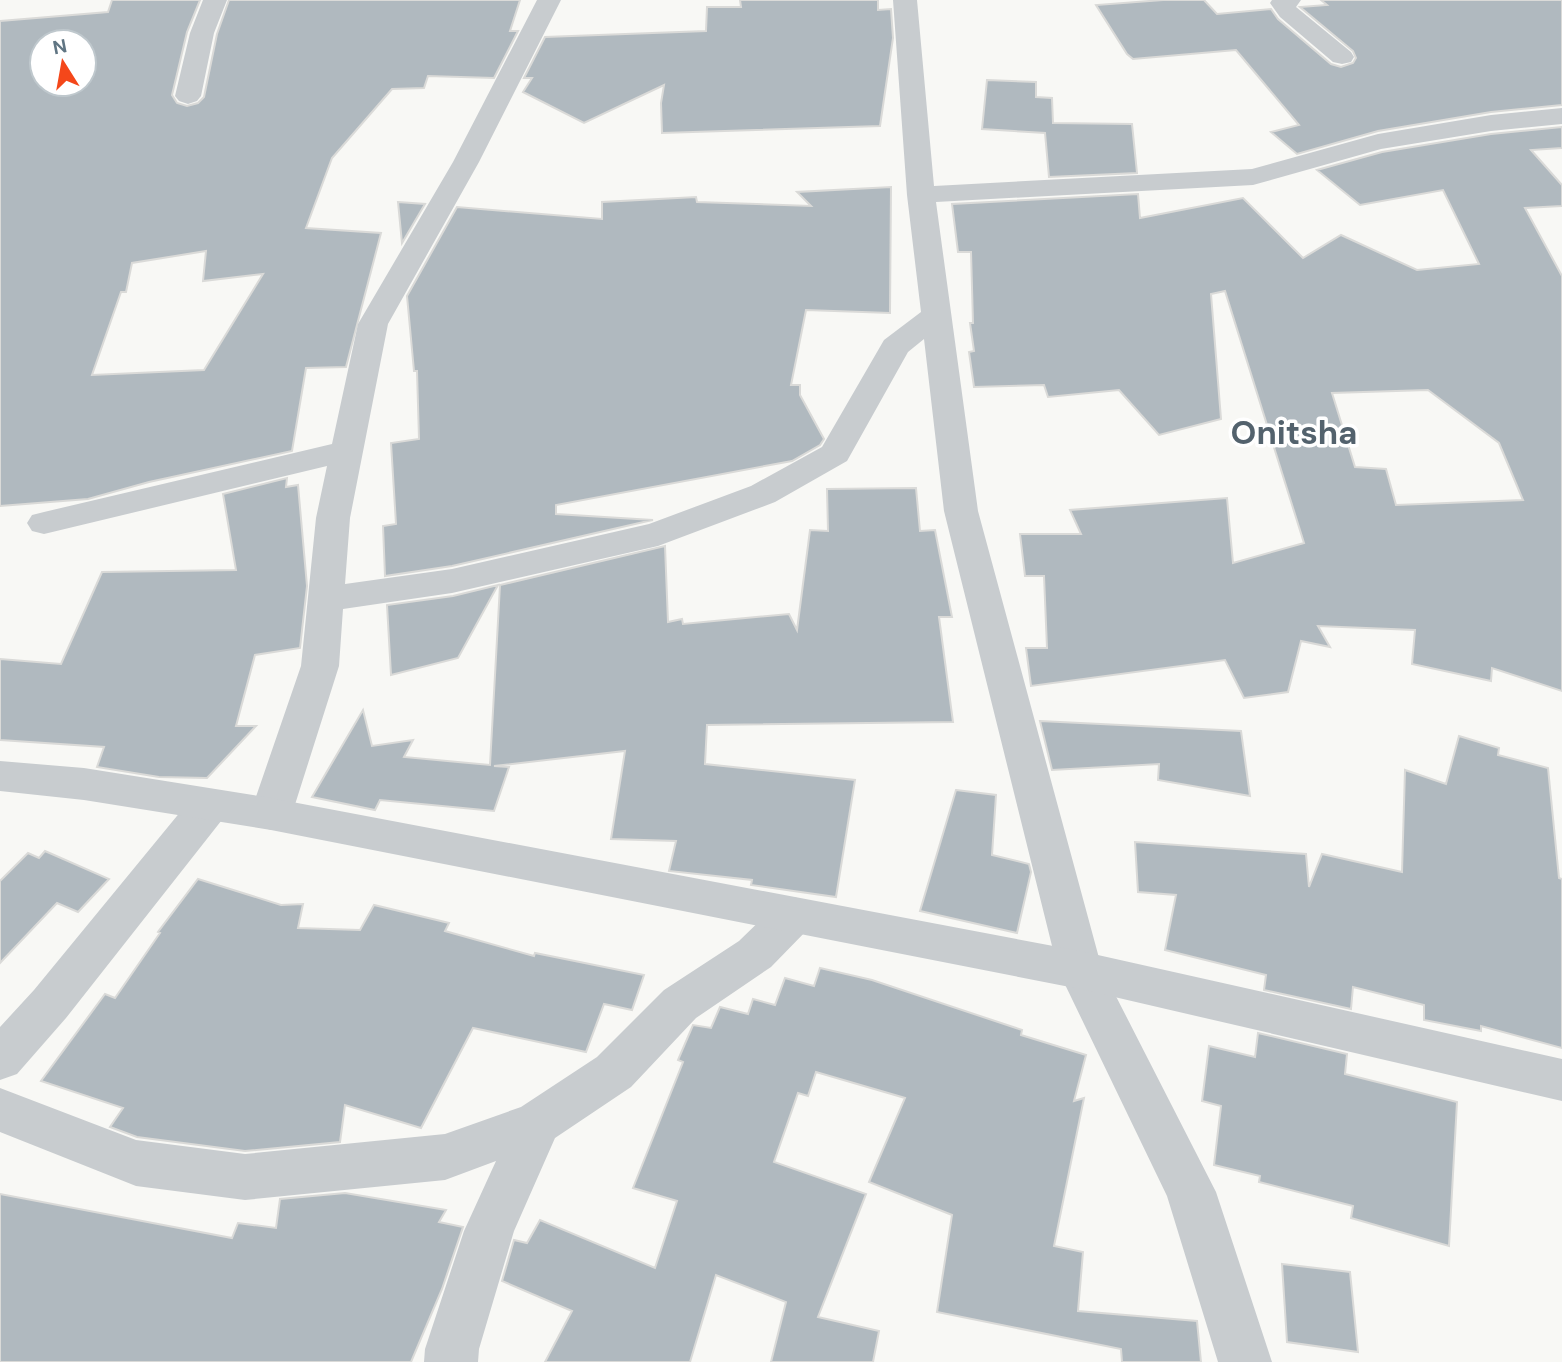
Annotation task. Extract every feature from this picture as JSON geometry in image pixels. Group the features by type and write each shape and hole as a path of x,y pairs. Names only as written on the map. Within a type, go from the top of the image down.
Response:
{"street":[{"path":"188,96 202,33 215,0"},
{"path":"271,814 320,666 332,518 373,324 466,162 549,0"},
{"path":"905,0 921,195 961,511 1080,970 1191,1192 1245,1362"},
{"path":"1289,0 1282,3 1288,12 1342,57"},
{"path":"921,195 1254,177 1378,142 1491,123 1562,116"},
{"path":"326,599 452,581 657,534 763,494 835,454 895,346 936,314"},
{"path":"44,523 347,451"},
{"path":"0,776 84,784 271,814 1080,970 1562,1080"},
{"path":"0,1059 50,1004 210,805"},
{"path":"0,1110 136,1163 245,1177 445,1157 537,1123 614,1072 680,1004 755,954 794,915"},
{"path":"451,1362 452,1349 489,1231 537,1123"}],"building":[{"path":"112,0 200,0 187,32 172,95 177,103 187,106 198,103 204,97 217,34 229,0 520,0 510,31 518,31 494,78 428,76 424,88 392,89 332,158 306,228 381,233 346,367 306,368 292,451 149,482 88,499 0,506 0,21 108,12","holes":["206,251 203,281 263,274 204,370 92,375 121,292 126,292 132,263"]},
{"path":"740,0 878,0 878,10 891,9 893,38 880,126 662,133 661,103 664,85 584,123 523,92 532,78 524,78 545,37 706,31 707,7 741,7"},
{"path":"1204,0 1217,14 1271,9 1278,19 1331,64 1341,67 1353,63 1356,58 1353,51 1300,7 1327,5 1321,0 1562,0 1562,105 1491,112 1378,131 1297,154 1271,132 1299,125 1236,50 1133,59 1127,54 1096,5"},
{"path":"987,80 1036,82 1036,97 1052,98 1053,123 1132,124 1137,173 1049,177 1045,133 982,129"},
{"path":"1562,127 1562,148 1531,150 1562,185 1562,206 1525,208 1562,276 1562,691 1492,668 1491,681 1412,664 1415,630 1318,626 1330,647 1301,641 1288,692 1244,698 1225,660 1031,686 1026,648 1047,648 1044,576 1025,576 1020,534 1081,534 1070,510 1227,498 1233,563 1304,543 1225,291 1211,294 1221,419 1159,435 1119,390 1048,397 1044,385 974,387 969,352 974,351 970,323 973,323 971,252 958,252 952,204 1138,194 1140,218 1243,198 1303,258 1341,235 1417,270 1479,264 1443,190 1360,205 1317,170 1382,152 1491,134","holes":["1428,390 1499,443 1523,500 1396,505 1386,469 1355,467 1332,393"]},
{"path":"891,187 890,313 806,310 791,385 800,385 800,395 824,439 820,445 792,461 556,505 556,514 653,520 452,566 385,576 383,526 396,524 391,443 419,439 417,371 414,371 407,296 457,207 602,219 602,202 696,197 697,202 811,206 797,192"},
{"path":"398,202 425,204 402,243"},
{"path":"287,478 286,487 298,485 307,586 300,648 255,655 236,726 256,726 207,778 159,777 97,767 104,747 0,740 0,659 61,664 102,572 236,570 223,494"},
{"path":"916,488 920,531 935,530 952,617 939,617 953,722 707,725 705,764 855,780 836,897 751,885 752,880 669,871 676,841 611,839 625,751 494,766 509,767 494,811 380,800 375,810 312,797 363,710 372,746 413,740 404,757 490,765 500,585 665,546 668,622 682,619 683,624 789,614 797,630 810,530 828,531 827,489"},
{"path":"498,585 458,658 391,675 387,605 453,596"},
{"path":"1040,721 1241,731 1250,796 1158,780 1159,764 1052,770"},
{"path":"1459,736 1499,748 1498,755 1548,768 1559,878 1562,879 1562,1048 1481,1026 1481,1031 1424,1020 1424,1005 1353,987 1351,1009 1264,990 1266,975 1165,950 1176,895 1138,892 1135,842 1306,854 1309,887 1322,854 1402,872 1405,770 1446,784"},
{"path":"956,790 996,795 992,855 1029,864 1031,872 1017,933 920,911"},
{"path":"45,851 109,879 78,912 57,903 0,963 0,881 28,853 39,858"},
{"path":"198,879 281,905 303,904 298,928 360,930 374,905 449,923 445,931 534,956 535,953 644,975 632,1010 604,1004 586,1052 473,1028 421,1128 345,1105 340,1142 245,1151 137,1137 110,1127 123,1108 41,1081 105,994 115,998 160,933 158,932"},
{"path":"820,968 872,980 1022,1030 1021,1035 1086,1055 1074,1101 1084,1098 1054,1246 1083,1252 1078,1311 1197,1321 1201,1362 1122,1362 1121,1349 937,1312 952,1215 869,1182 905,1098 816,1072 808,1096 798,1093 774,1162 866,1194 818,1317 879,1331 873,1362 771,1362 786,1302 716,1275 690,1362 545,1362 572,1311 502,1281 514,1240 527,1243 540,1220 655,1268 677,1201 633,1188 683,1062 678,1060 693,1025 711,1028 720,1007 748,1014 753,999 775,1005 785,978 814,986"},
{"path":"1258,1033 1347,1054 1345,1074 1457,1102 1449,1246 1351,1218 1353,1206 1259,1182 1260,1176 1214,1165 1221,1106 1202,1101 1209,1046 1255,1057"},
{"path":"345,1193 446,1210 439,1222 463,1227 442,1289 411,1362 0,1362 0,1194 232,1238 238,1223 276,1228 280,1199"},
{"path":"1282,1264 1350,1272 1358,1352 1287,1342"}],"district":[{"name":"Onitsha","path":"1294,432"}]}
